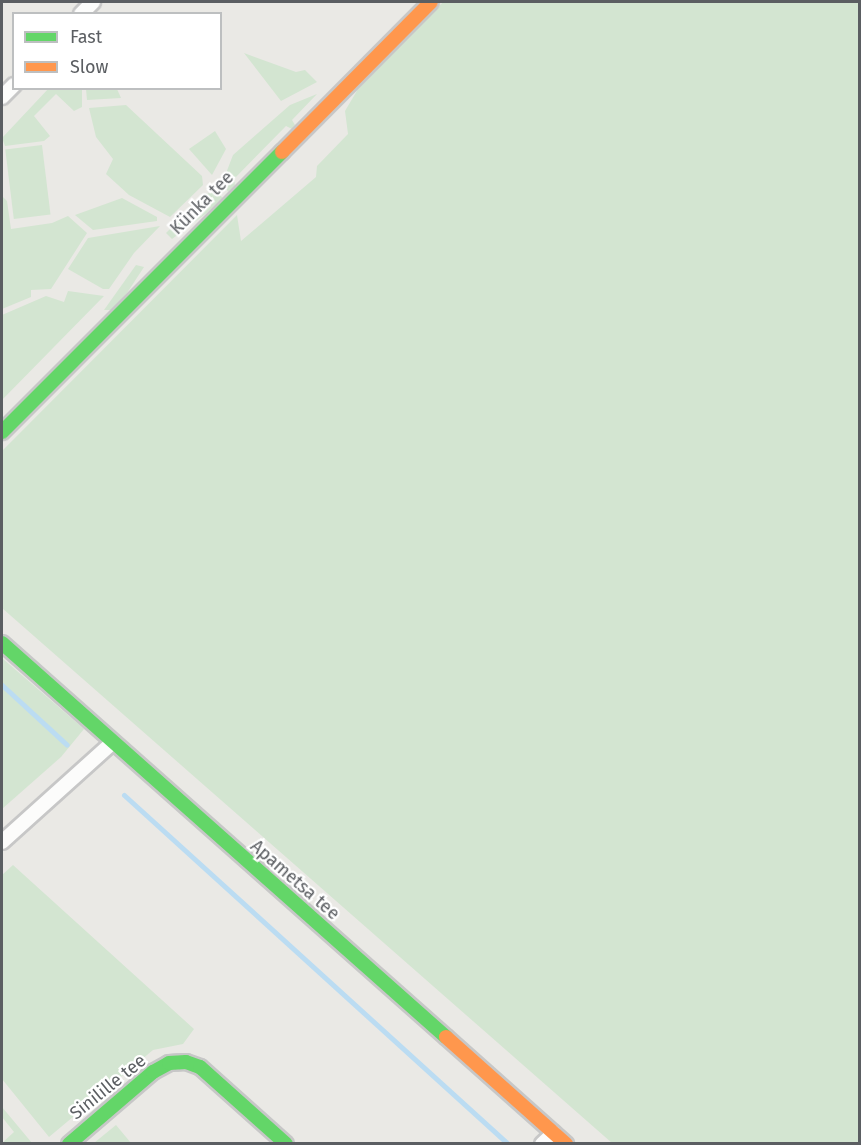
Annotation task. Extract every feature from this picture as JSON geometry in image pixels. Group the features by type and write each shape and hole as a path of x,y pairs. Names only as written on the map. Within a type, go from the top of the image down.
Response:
{"street":[{"name":"Künka tee","path":"2,432 430,2"},
{"name":"Apametsa tee","path":"2,643 112,743 566,1143"},
{"path":"2,842 112,743"},
{"name":"Sinilille tee","path":"69,1143 153,1072 169,1063 186,1062 200,1067 286,1143"},
{"path":"542,1143 554,1133"}],"green space":[{"path":"443,2 859,2 859,1143 612,1143 2,608 2,451 237,215 241,241 316,177 317,166 348,134 345,111 358,89"},
{"path":"244,53 296,72 305,70 317,82 281,101"},
{"path":"47,90 82,90 82,107 74,111 56,94 34,116 50,136 44,141 5,146 2,138"},
{"path":"86,90 117,90 121,98 87,100"},
{"path":"317,94 292,120 295,125 292,129 286,126 234,179 235,186 228,192 223,181 233,155 290,105"},
{"path":"126,105 202,176 203,185 170,217 129,195 106,174 113,159 96,137 89,108"},
{"path":"215,131 226,149 212,175 189,149"},
{"path":"42,145 51,214 14,219 5,150"},
{"path":"216,192 223,198 208,212 172,239 166,233 205,194"},
{"path":"2,196 7,201 11,229 52,223 68,216 87,233 51,289 31,290 31,297 2,309"},
{"path":"122,198 157,217 157,221 93,230 75,215"},
{"path":"160,226 134,253 109,289 103,289 68,269 88,238"},
{"path":"136,265 144,267 127,293 112,310 104,310"},
{"path":"68,291 104,296 2,400 2,315 46,296 64,302"},
{"path":"2,658 84,729 61,757 2,809"},
{"path":"13,865 194,1029 183,1044 153,1050 49,1137 2,1079 2,875"},
{"path":"2,1107 32,1143 2,1143 14,1132 2,1117"},
{"path":"116,1125 131,1143 94,1143"}],"waterway":[{"path":"2,685 67,745"},
{"path":"124,795 507,1143"}],"traffic: fast":[{"path":"2,432 282,152"},
{"path":"2,643 446,1037"},
{"path":"69,1144 153,1072 169,1063 186,1062 200,1067 286,1144"}],"traffic: slow":[{"path":"282,152 431,2"},
{"path":"446,1037 566,1144"}]}
